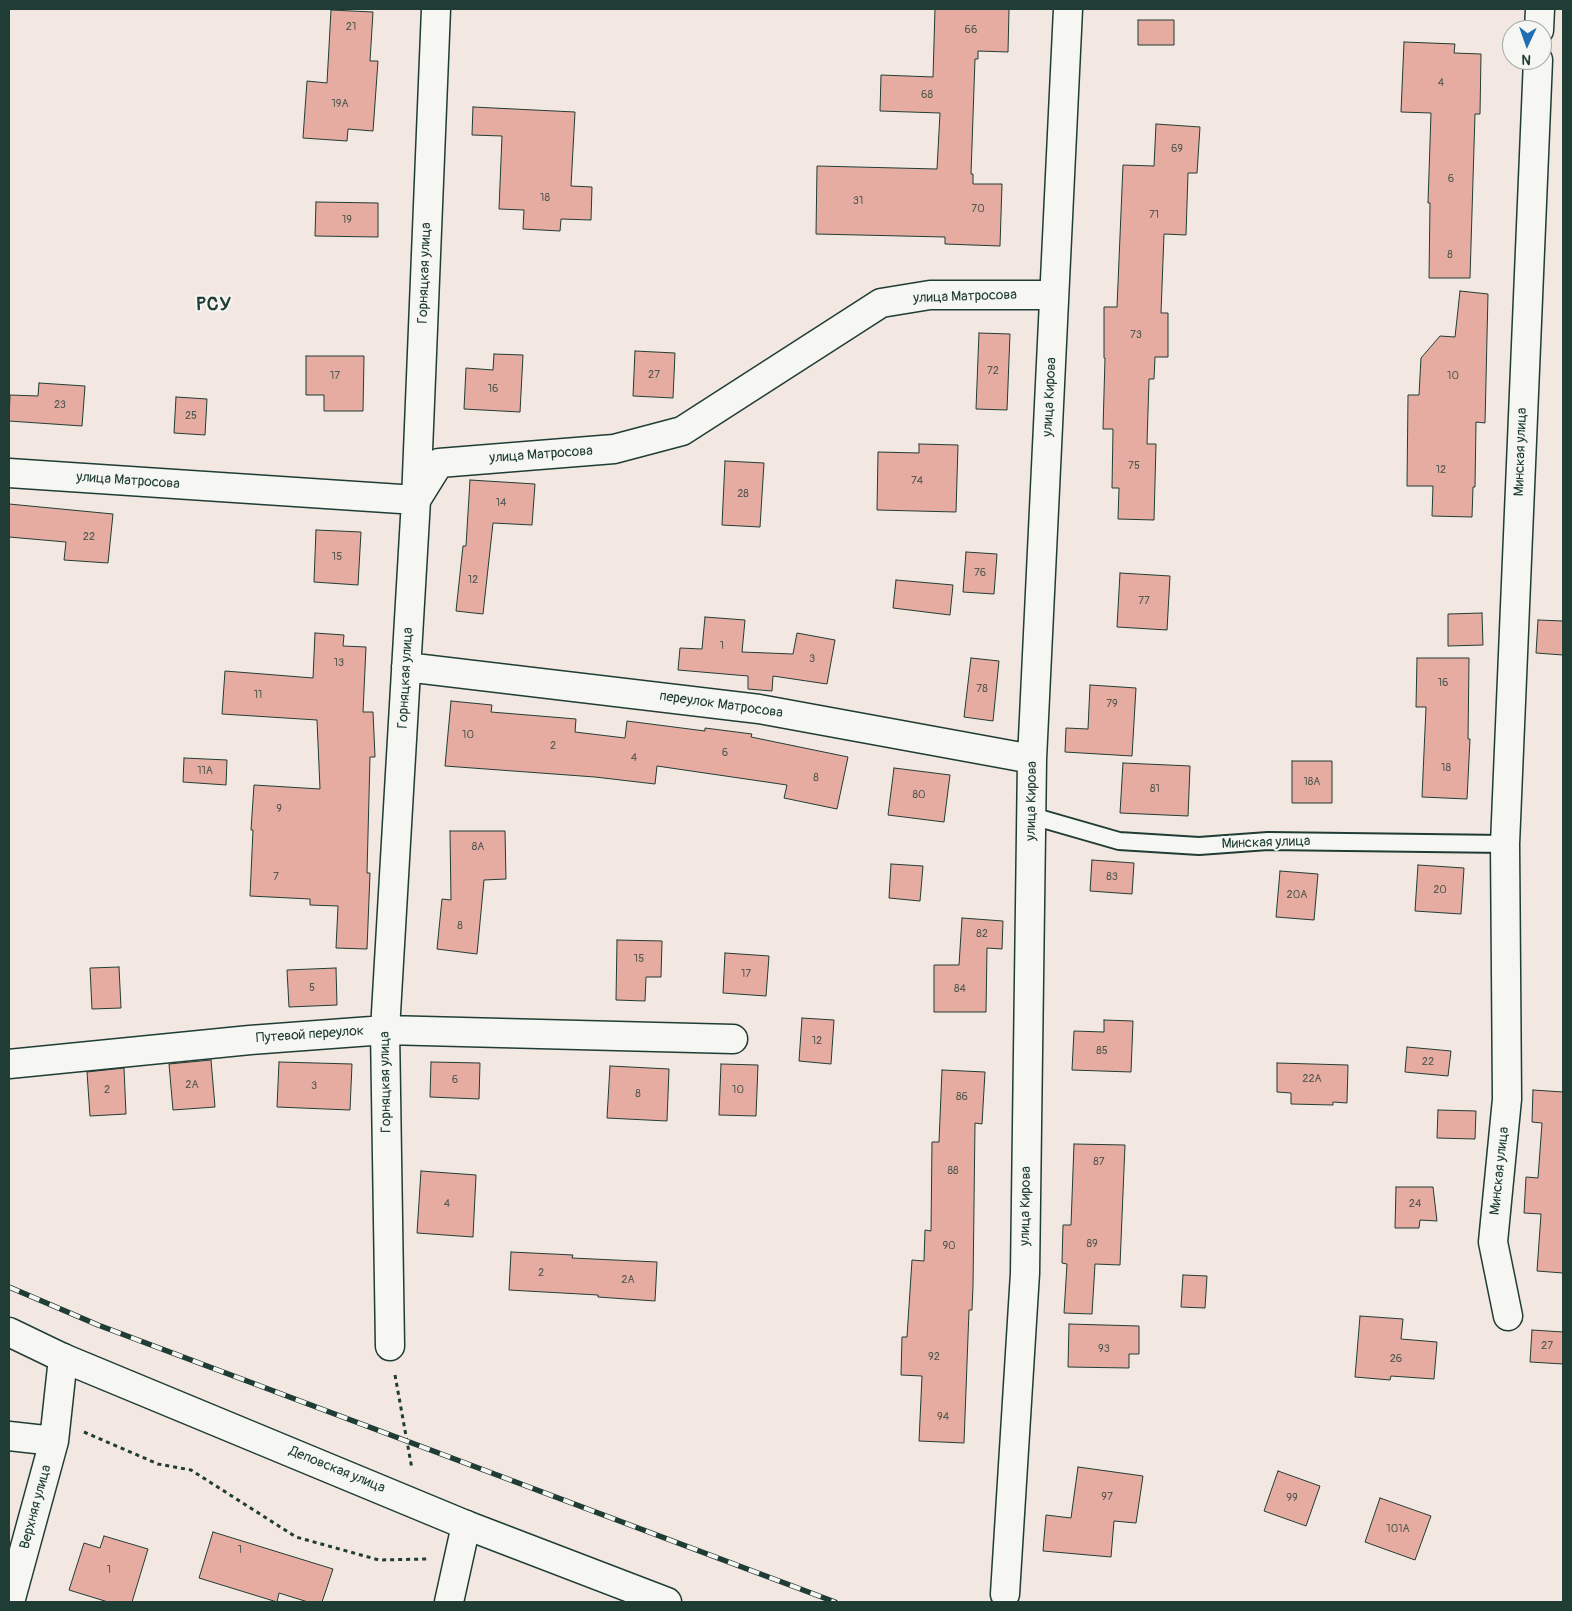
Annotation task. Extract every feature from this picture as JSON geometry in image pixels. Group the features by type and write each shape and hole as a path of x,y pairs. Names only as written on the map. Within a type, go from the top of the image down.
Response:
{"street":[{"name":"Горняцкая улица","path":"390,1346 385,1030 416,500 436,9"},
{"name":"улица Кирова","path":"1005,1594 1025,1273 1032,759 1068,9"},
{"name":"Минская улица","path":"1508,1316 1493,1242 1507,1099 1505,844 1538,70"},
{"name":"улица Матросова","path":"9,473 416,500 439,462 614,449 682,431 881,304 930,295 1054,295"},
{"name":"переулок Матросова","path":"406,667 759,709 1032,759"},
{"name":"Путевой переулок","path":"9,1064 250,1040 385,1030 733,1039"},
{"name":"Деповская улица","path":"9,1332 63,1358 466,1525 667,1602"},
{"name":"Верхняя улица","path":"10,1602 55,1430 63,1358"},
{"path":"9,1436 55,1430"},
{"path":"449,1602 466,1525"}],"lane":[{"name":"Минская улица","path":"1032,816 1118,841 1199,846 1268,841 1505,844"}],"path":[{"path":"390,1346 419,1504"},
{"path":"55,1430 158,1464 190,1470 296,1537 380,1560 459,1559"}],"building":[{"path":"935,9 1009,9 1008,52 978,51 978,59 975,59 971,174 973,174 973,184 1002,184 1000,246 945,244 945,237 816,234 817,166 937,169 940,113 880,111 881,75 933,77"},
{"path":"331,10 373,12 370,61 378,61 373,131 348,129 347,141 303,138 307,81 327,83"},
{"path":"1138,20 1174,20 1174,45 1138,45"},
{"path":"1404,42 1455,44 1454,53 1481,54 1480,114 1475,114 1470,278 1429,278 1430,203 1428,203 1431,113 1401,112"},
{"path":"473,107 575,112 571,186 592,187 591,220 561,219 560,231 523,229 524,210 499,209 502,136 472,135"},
{"path":"1156,124 1200,127 1197,173 1188,173 1186,235 1164,234 1161,313 1168,313 1168,357 1155,357 1154,379 1149,379 1147,444 1156,444 1154,520 1118,519 1119,488 1112,488 1113,429 1103,429 1104,307 1117,307 1123,165 1154,166"},
{"path":"316,202 378,203 378,237 315,236"},
{"path":"1460,291 1488,294 1485,423 1476,422 1475,487 1473,487 1472,517 1432,516 1433,486 1407,486 1408,395 1419,395 1421,358 1440,336 1455,337"},
{"path":"979,333 1010,334 1007,410 976,409"},
{"path":"635,351 675,353 673,398 633,396"},
{"path":"494,354 523,355 520,412 464,409 466,368 493,370"},
{"path":"306,356 364,356 363,411 324,411 324,395 306,395"},
{"path":"39,383 85,386 82,426 9,421 10,395 38,396"},
{"path":"176,397 207,399 205,435 174,433"},
{"path":"919,444 958,445 956,512 877,510 878,452 919,453"},
{"path":"725,461 764,463 760,527 722,525"},
{"path":"470,480 535,484 532,525 493,523 483,614 456,611 463,546 466,546"},
{"path":"9,504 113,514 108,563 64,560 66,542 9,537"},
{"path":"316,530 361,532 358,585 314,582"},
{"path":"966,552 997,554 994,594 963,592"},
{"path":"1120,573 1170,576 1167,630 1117,627"},
{"path":"896,580 953,585 950,615 893,608"},
{"path":"1482,613 1483,645 1448,646 1448,614"},
{"path":"705,617 745,620 742,652 793,654 797,633 835,640 827,684 773,676 772,691 748,689 748,676 678,670 680,648 702,649"},
{"path":"1538,620 1563,621 1563,655 1536,653"},
{"path":"315,633 344,635 343,646 366,647 363,712 373,712 375,757 370,757 367,873 370,873 367,949 336,948 338,906 310,905 310,899 250,896 254,785 320,789 317,720 222,714 225,671 313,678"},
{"path":"971,658 999,661 993,721 964,717"},
{"path":"1417,658 1469,658 1468,739 1470,739 1467,799 1422,797 1426,707 1416,707"},
{"path":"1090,685 1136,688 1132,756 1065,752 1066,728 1088,729"},
{"path":"451,701 492,705 491,712 576,719 575,732 625,738 627,721 705,731 705,728 752,734 751,737 848,757 837,809 784,798 787,785 657,766 655,784 595,777 445,766"},
{"path":"184,758 227,760 226,785 183,782"},
{"path":"1292,761 1332,761 1332,803 1292,803"},
{"path":"1123,763 1190,766 1188,816 1120,813"},
{"path":"894,768 950,775 944,822 888,815"},
{"path":"450,831 505,831 506,879 484,880 477,954 437,949 442,899 451,900"},
{"path":"1092,860 1134,863 1132,894 1090,891"},
{"path":"891,864 923,866 920,901 889,898"},
{"path":"1418,865 1464,868 1461,914 1415,911"},
{"path":"1280,871 1318,874 1314,920 1276,917"},
{"path":"962,918 1003,921 1002,949 987,948 986,1012 934,1012 934,965 959,965"},
{"path":"617,940 662,941 661,977 646,977 645,1001 616,1000"},
{"path":"725,953 769,956 766,996 723,993"},
{"path":"119,967 121,1008 92,1009 90,968"},
{"path":"336,968 337,1005 289,1007 287,970"},
{"path":"802,1018 834,1020 831,1064 799,1061"},
{"path":"1104,1020 1133,1021 1131,1072 1072,1070 1074,1031 1104,1032"},
{"path":"1407,1047 1451,1051 1448,1076 1405,1072"},
{"path":"211,1060 215,1107 173,1110 169,1064"},
{"path":"279,1062 352,1064 350,1110 277,1107"},
{"path":"431,1062 480,1063 479,1099 430,1097"},
{"path":"1277,1063 1348,1065 1347,1103 1333,1102 1333,1105 1291,1104 1291,1093 1277,1092"},
{"path":"721,1064 758,1065 756,1116 719,1115"},
{"path":"610,1066 669,1069 667,1121 607,1118"},
{"path":"124,1068 126,1114 90,1116 87,1072"},
{"path":"942,1070 985,1072 982,1124 975,1123 973,1286 972,1310 969,1310 964,1443 919,1441 922,1376 901,1375 902,1337 907,1337 912,1260 924,1261 925,1230 931,1231 932,1142 939,1142"},
{"path":"1533,1090 1563,1092 1563,1273 1537,1271 1541,1214 1524,1213 1526,1177 1538,1178 1542,1123 1532,1122"},
{"path":"1438,1110 1476,1111 1475,1139 1437,1138"},
{"path":"1074,1144 1125,1145 1120,1265 1095,1264 1092,1314 1064,1313 1067,1264 1062,1263 1063,1225 1071,1225"},
{"path":"421,1171 476,1175 473,1237 417,1233"},
{"path":"1396,1187 1433,1187 1437,1221 1420,1220 1419,1228 1395,1228"},
{"path":"511,1252 573,1255 572,1258 657,1262 655,1301 598,1297 598,1295 509,1290"},
{"path":"1183,1275 1207,1276 1205,1308 1181,1307"},
{"path":"1360,1316 1403,1319 1401,1339 1437,1342 1434,1379 1391,1376 1390,1380 1355,1377"},
{"path":"1069,1324 1139,1326 1139,1354 1129,1354 1129,1368 1068,1367"},
{"path":"1532,1330 1563,1332 1563,1364 1530,1362"},
{"path":"1078,1467 1143,1476 1136,1523 1114,1521 1111,1557 1043,1551 1046,1515 1071,1518"},
{"path":"1278,1471 1320,1486 1306,1526 1264,1511"},
{"path":"1380,1498 1431,1516 1415,1560 1365,1542"},
{"path":"213,1532 333,1569 322,1602 308,1602 279,1593 277,1602 199,1578"},
{"path":"104,1536 148,1549 132,1602 108,1602 69,1590 84,1543 100,1548"}],"railway":[{"path":"9,1287 98,1325 835,1602"}],"district":[{"name":"РСУ","path":"214,305"}]}
